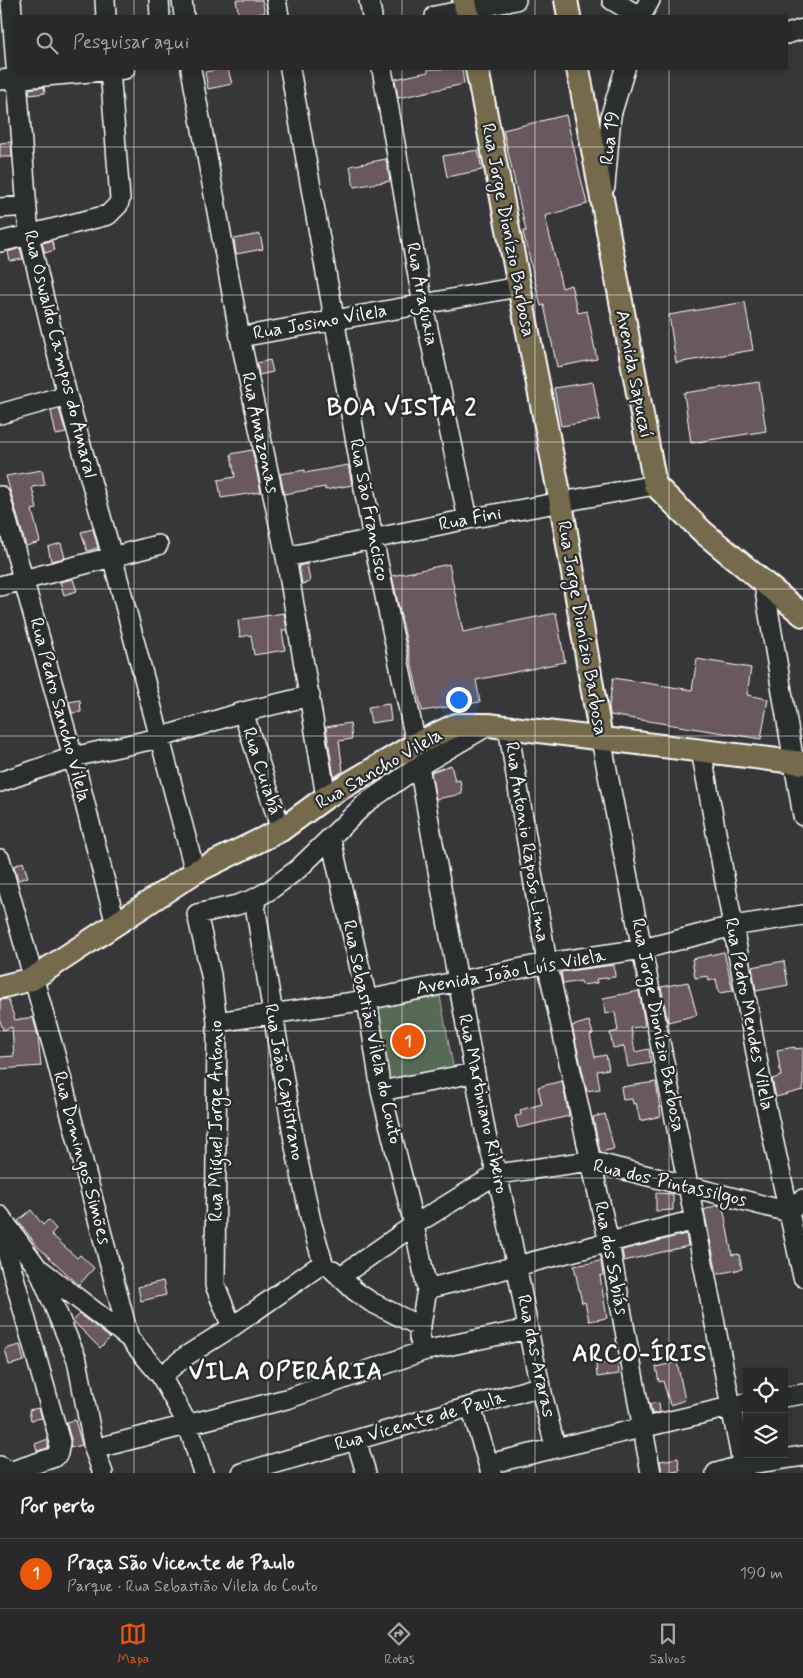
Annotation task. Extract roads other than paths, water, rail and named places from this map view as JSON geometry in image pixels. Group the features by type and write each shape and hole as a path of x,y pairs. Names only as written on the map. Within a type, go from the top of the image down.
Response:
{"main road":[{"path":"566,0 569,15"},
{"name":"Rua Jorge Dionízio Barbosa","path":"477,70 561,503 601,739"},
{"name":"Avenida Sapucaí","path":"578,70 602,210 655,485"},
{"path":"655,485 703,532 764,585 803,615"},
{"name":"Rua Sancho Vilela","path":"0,986 32,979 194,872 281,830 326,797 416,744 456,725 498,726 798,762"}],"street":[{"name":"Rua Oswaldo Campos do Amaral","path":"11,0 8,80 27,206 29,236 67,395 112,556 194,872"},
{"path":"106,0 106,15"},
{"path":"159,0 160,15"},
{"path":"182,0 184,15"},
{"path":"276,0 279,15"},
{"path":"369,0 372,15"},
{"path":"439,15 516,0"},
{"path":"612,0 638,15"},
{"path":"641,15 650,0"},
{"path":"788,34 803,29"},
{"path":"8,80 105,70"},
{"path":"0,242 108,215 118,205 120,199 115,70"},
{"name":"Rua Amazonas","path":"191,70 240,336 286,557 326,797"},
{"name":"Rua São Francisco","path":"290,70 374,539 416,744"},
{"name":"Rua Araguaia","path":"382,70 423,305 468,519"},
{"name":"Rua 19","path":"602,210 611,115 625,70"},
{"path":"0,208 27,206"},
{"name":"Rua Josino Vilela","path":"240,336 518,287"},
{"path":"0,414 67,395"},
{"name":"Rua Fini","path":"286,557 468,519 655,485"},
{"name":"Rua Pedro Sancho Vilela","path":"0,496 73,757 116,925"},
{"path":"0,586 158,545"},
{"path":"764,585 798,762 803,816"},
{"path":"0,782 73,757 159,738 244,712 310,696"},
{"name":"Rua Cuiabá","path":"244,712 281,830"},
{"path":"254,899 298,869 366,803 419,766 498,726"},
{"name":"Rua Antonio Raposo Lima","path":"498,726 590,1161"},
{"name":"Rua Jorge Dionízio Barbosa","path":"601,739 695,1220 739,1404 744,1469"},
{"name":"Rua Pedro Mendes Vilela","path":"701,750 733,926 803,1277"},
{"name":"Rua Martiniano Ribeiro","path":"419,766 486,1135 518,1265"},
{"name":"Rua Sebastião Vilela do Couto","path":"331,839 367,1000 381,1091 414,1225 427,1289"},
{"name":"Rua Domingos Simões","path":"0,859 58,1067 129,1338"},
{"name":"Rua Miguel Jorge Antonio","path":"232,1327 215,1285 217,1022 211,975 197,914 254,899"},
{"name":"Rua João Capistrano","path":"254,899 297,1156 311,1221 323,1263"},
{"name":"Avenida João Luís Vilela","path":"217,1022 367,1000 547,963 643,949 733,926 803,915"},
{"path":"381,1091 474,1072"},
{"name":"Rua dos Pintassilgos","path":"341,1276 414,1225 497,1174 590,1161 789,1212"},
{"name":"Rua dos Sabiás","path":"590,1161 609,1243 651,1473"},
{"path":"789,1212 803,1198"},
{"path":"0,1216 37,1267 77,1360 94,1449 103,1473"},
{"path":"423,1351 419,1338 427,1289 695,1220"},
{"path":"0,1227 5,1267 60,1447 55,1457 9,1472 0,1466"},
{"path":"161,1376 186,1356 232,1327 323,1263 372,1302 421,1327"},
{"name":"Rua das Araras","path":"518,1265 528,1329 555,1447"},
{"path":"37,1267 129,1338 161,1376 188,1425 203,1473"},
{"path":"94,1449 290,1398 423,1351 528,1329"},
{"name":"Rua Vicente de Paula","path":"242,1473 541,1386"},
{"path":"788,1396 803,1394"},
{"path":"471,1407 490,1469 555,1447 739,1404"},
{"path":"356,1440 366,1473"},
{"path":"716,1473 803,1456"},
{"path":"796,1473 803,1463"}],"place":[{"name":"Praça São Vicente de Paulo","path":"408,1041"}],"district":[{"name":"BOA VISTA 2","path":"402,408"},
{"name":"ARCO-ÍRIS","path":"640,1354"},
{"name":"VILA OPERÁRIA","path":"286,1372"}]}
